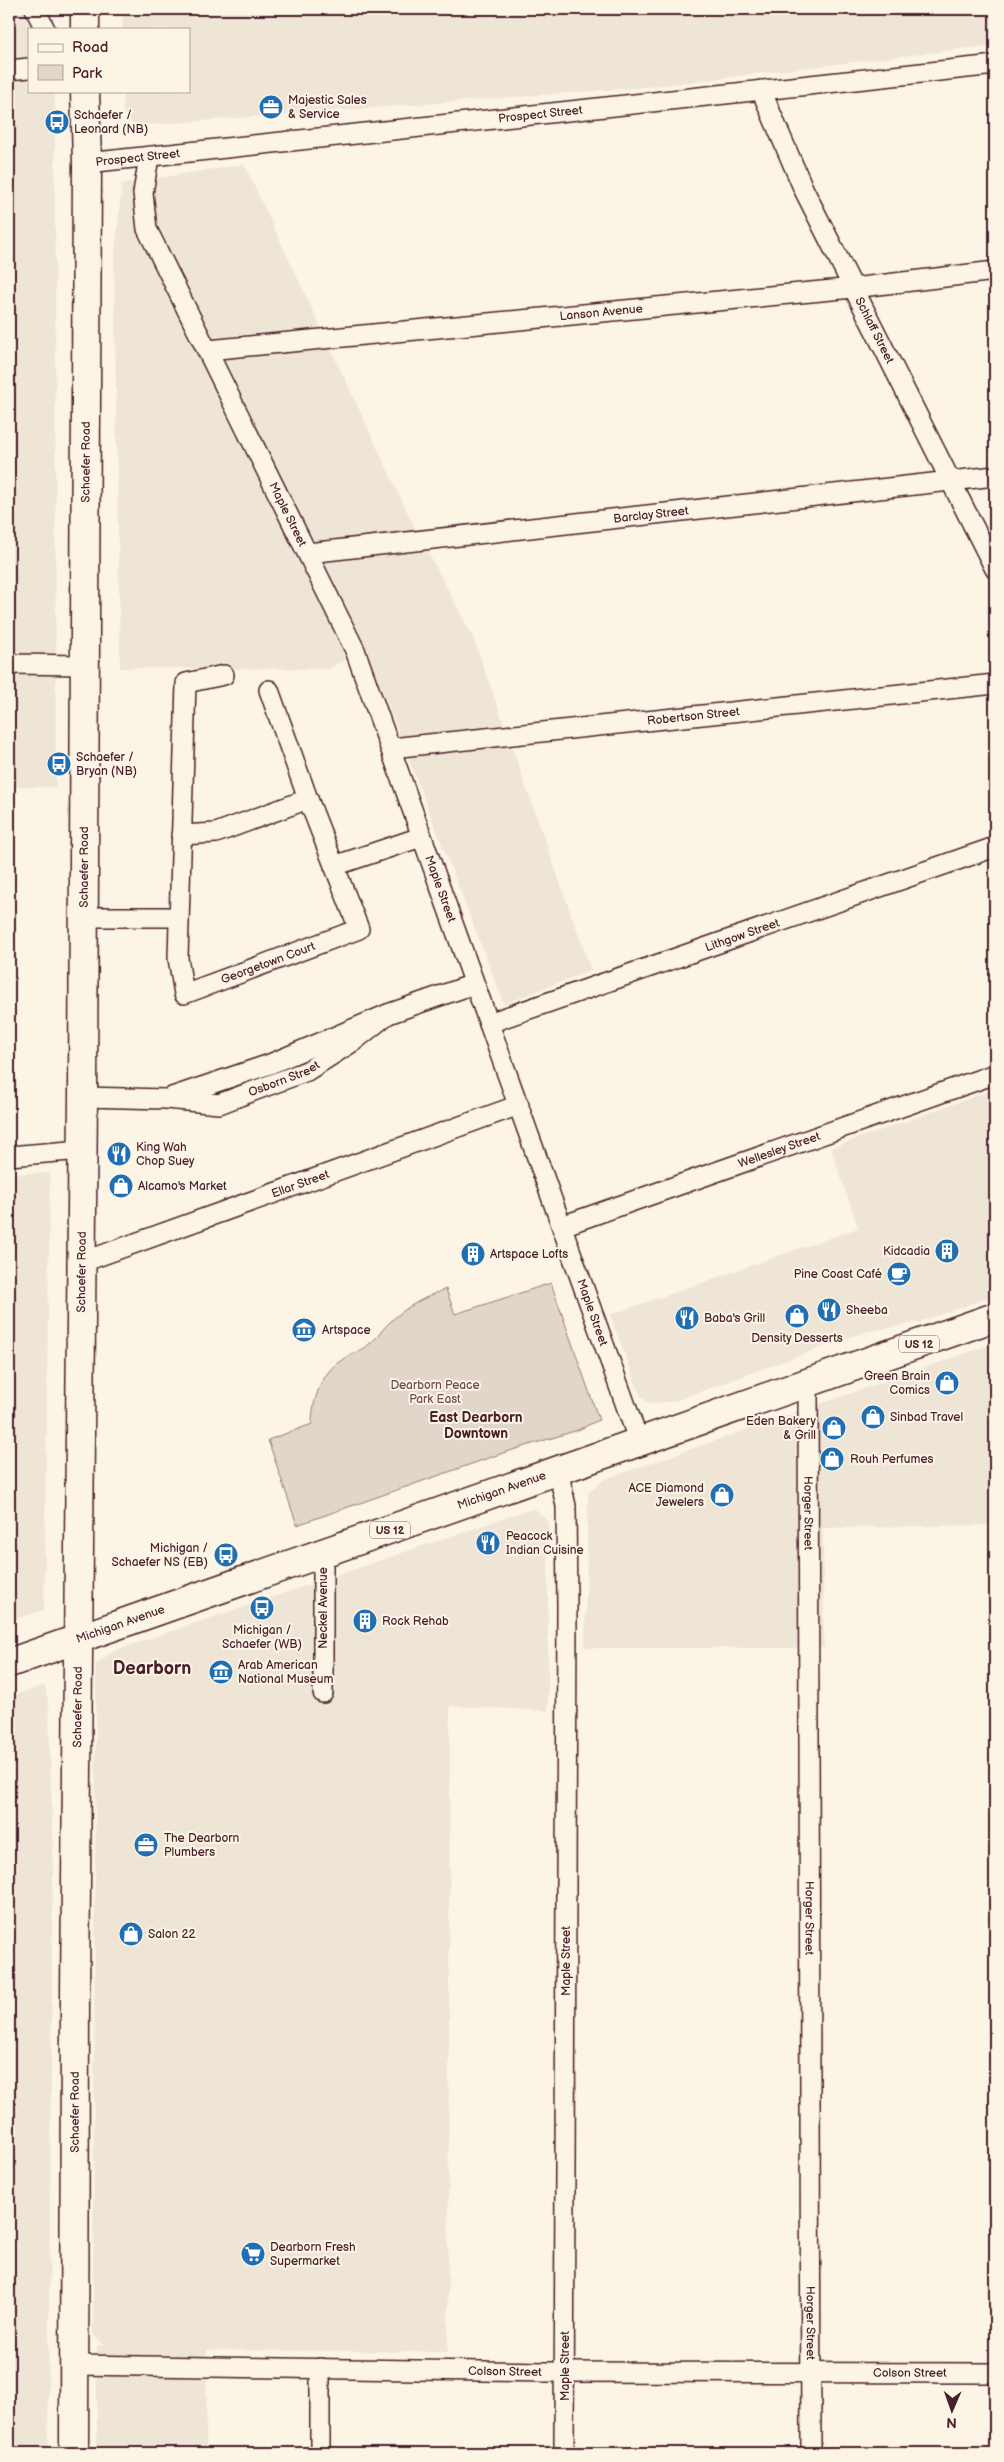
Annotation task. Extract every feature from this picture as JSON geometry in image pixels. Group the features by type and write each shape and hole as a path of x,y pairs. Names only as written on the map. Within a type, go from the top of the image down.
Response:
{"main road":[{"path":"85,28 86,9"},
{"name":"Schaefer Road","path":"74,2453 77,1639 83,1097 87,163 85,92"},
{"name":"Michigan Avenue","path":"9,1663 995,1317"}],"street":[{"path":"35,9 44,28"},
{"name":"Prospect Street","path":"87,163 995,65"},
{"path":"9,70 28,68"},
{"name":"Schlaff Street","path":"760,90 804,190 995,569"},
{"name":"Maple Street","path":"149,157 142,192 147,229 356,650 421,837 640,1442"},
{"name":"Lanson Avenue","path":"208,350 853,288 995,271"},
{"name":"Barclay Street","path":"308,553 995,476"},
{"path":"9,664 84,664"},
{"name":"Georgetown Court","path":"224,675 186,683 178,958 184,994 359,929 308,799 270,690"},
{"name":"Robertson Street","path":"391,748 995,684"},
{"path":"181,835 216,833 308,799"},
{"path":"334,866 421,837"},
{"name":"Lithgow Street","path":"489,1023 995,848"},
{"path":"83,917 179,917"},
{"name":"Osborn Street","path":"83,1097 166,1099 270,1064 388,1014 474,984"},
{"name":"Wellesley Street","path":"562,1226 995,1074"},
{"name":"Ellar Street","path":"80,1263 519,1105"},
{"path":"9,1156 82,1150"},
{"name":"Horger Street","path":"808,1383 811,2453"},
{"name":"Maple Street","path":"558,1470 566,1506 567,1596 564,2453"},
{"name":"Neckel Avenue","path":"323,1553 323,1693"},
{"name":"Colson Street","path":"75,2365 565,2372 995,2374"},
{"path":"320,2368 320,2453"}],"shaded area":[{"path":"9,9 54,9 46,28 28,28 28,92 55,92 56,787 9,787"},
{"path":"123,9 995,9 995,45 647,87 135,126 123,113 123,92 190,92 190,28 123,28"},
{"path":"244,164 413,524 473,637 591,970 504,1004 365,647 329,669 120,668 114,264 122,184"},
{"path":"995,1089 995,1295 920,1322 865,1332 672,1402 648,1403 641,1397 610,1315 858,1228 831,1148"},
{"path":"50,1173 44,1610 9,1621 9,1174"},
{"path":"995,1343 995,1525 823,1528 824,1648 585,1648 588,1493 605,1479"},
{"path":"534,1508 548,1521 548,1711 450,1706 448,2352 207,2350 206,2453 97,2453 97,2345 104,2345 93,2334 96,1664 113,1651"},
{"path":"45,1685 49,1708 53,1852 48,2453 9,2453 9,1697"}],"green space":[{"name":"Dearborn Peace Park East","path":"551,1283 599,1420 578,1430 503,1453 297,1525 268,1440 312,1424 312,1415 319,1388 323,1379 335,1365 371,1342 396,1316 424,1299 446,1289 455,1314"}],"place":[{"name":"Majestic Sales & Service","path":"271,107"},
{"name":"Schaefer / Leonard (NB)","path":"57,122"},
{"name":"Schaefer / Bryan (NB)","path":"59,764"},
{"name":"King Wah Chop Suey","path":"119,1154"},
{"name":"Alcamo's Market","path":"121,1186"},
{"name":"Kidcadia","path":"947,1251"},
{"name":"Artspace Lofts","path":"473,1254"},
{"name":"Pine Coast Café","path":"899,1274"},
{"name":"Sheeba","path":"829,1310"},
{"name":"Density Desserts","path":"797,1316"},
{"name":"Baba's Grill","path":"687,1318"},
{"name":"Artspace","path":"304,1330"},
{"name":"Green Brain Comics","path":"947,1383"},
{"name":"Sinbad Travel","path":"873,1417"},
{"name":"Eden Bakery & Grill","path":"834,1428"},
{"name":"Rouh Perfumes","path":"832,1459"},
{"name":"ACE Diamond Jewelers","path":"722,1495"},
{"name":"Peacock Indian Cuisine","path":"488,1543"},
{"name":"Michigan / Schaefer NS (EB)","path":"226,1555"},
{"name":"Michigan / Schaefer (WB)","path":"262,1608"},
{"name":"Rock Rehab","path":"365,1621"},
{"name":"Arab American National Museum","path":"221,1672"},
{"name":"The Dearborn Plumbers","path":"146,1845"},
{"name":"Salon 22","path":"131,1934"},
{"name":"Dearborn Fresh Supermarket","path":"253,2254"}],"district":[{"name":"East Dearborn Downtown","path":"476,1425"},
{"name":"Dearborn","path":"152,1668"}]}
